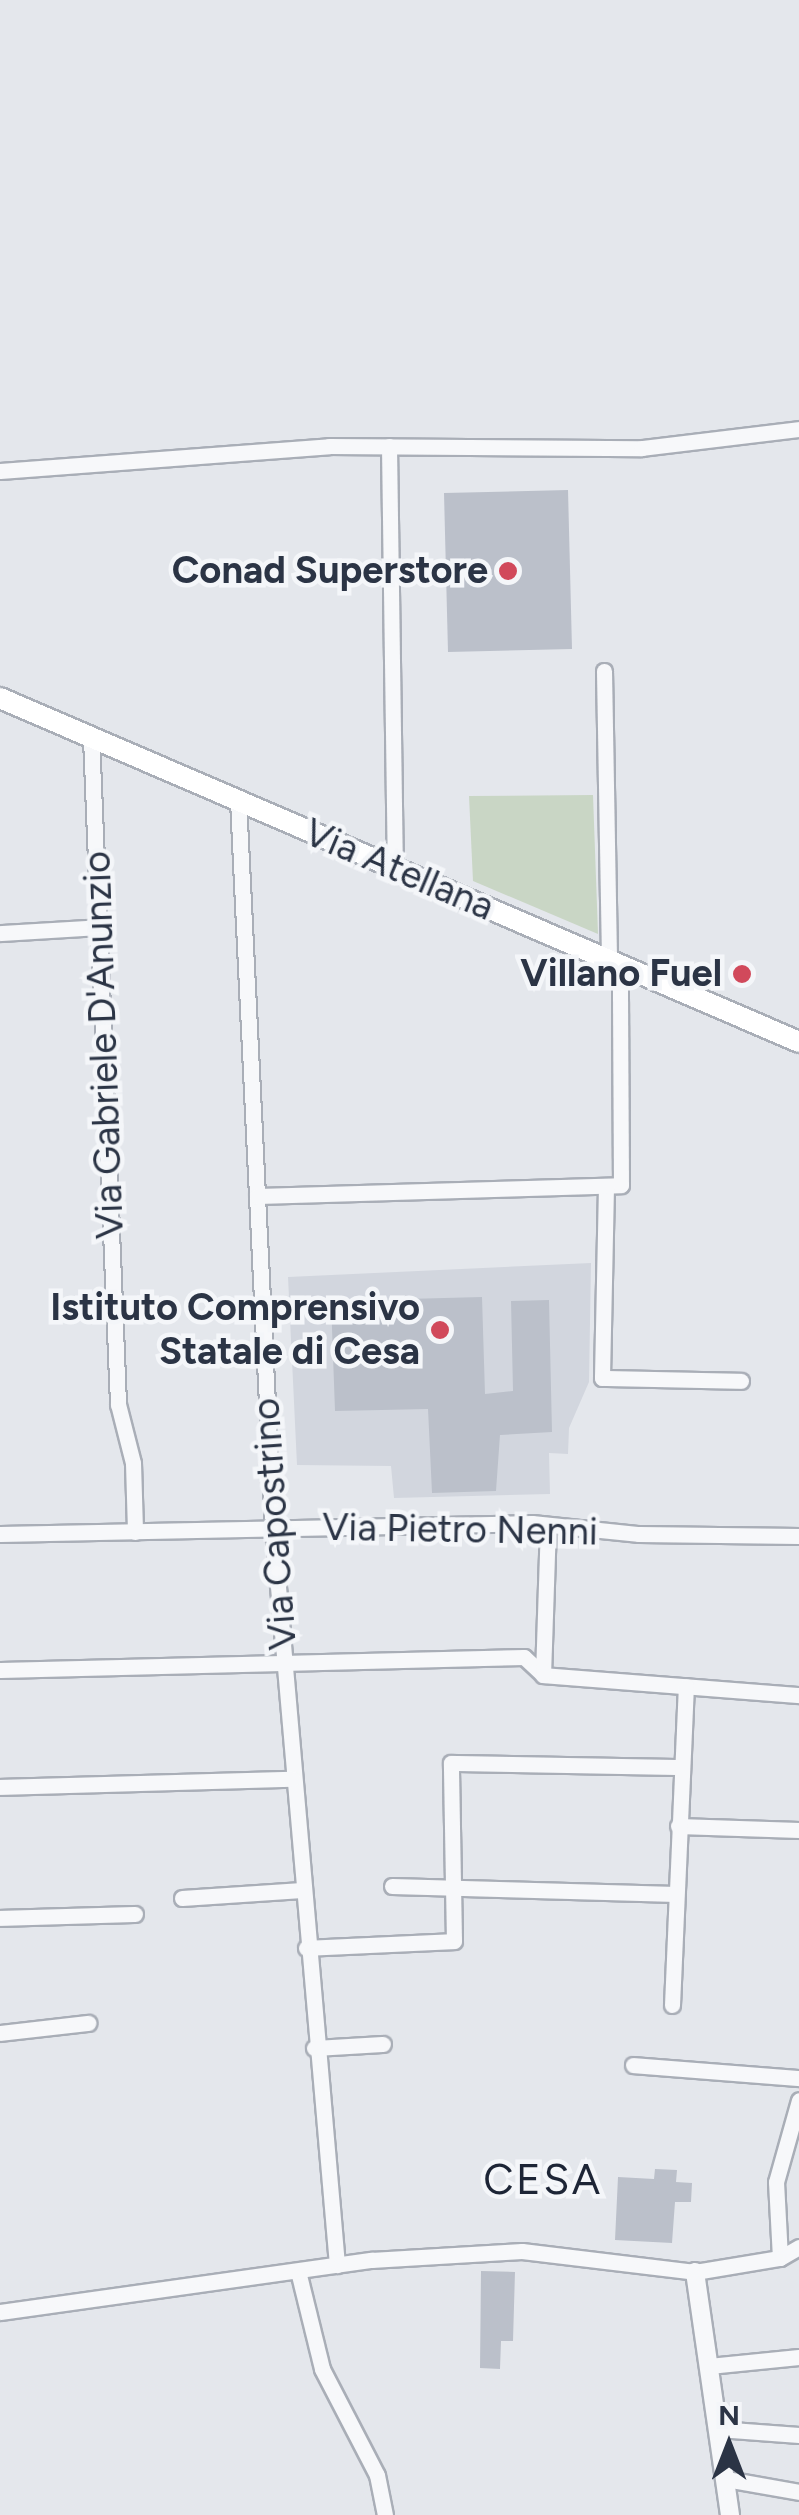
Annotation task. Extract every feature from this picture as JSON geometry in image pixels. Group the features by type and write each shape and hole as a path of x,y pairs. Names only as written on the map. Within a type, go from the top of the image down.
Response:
{"main road":[{"name":"Via Atellana","path":"0,698 799,1042"}],"street":[{"path":"0,471 390,446 642,448 799,429"},
{"path":"390,446 394,868"},
{"path":"257,1196 621,1185 604,670"},
{"name":"Via Gabriele D'Anunzio","path":"91,737 118,1404 133,1463 135,1532"},
{"name":"Via Capostrino","path":"238,800 274,1530 314,2048 337,2265"},
{"path":"0,933 100,927"},
{"path":"606,1186 602,1378 741,1381"},
{"path":"0,1525 0,1534"},
{"path":"543,1675 548,1525"},
{"name":"Via Pietro Nenni","path":"0,1534 548,1525 799,1536"},
{"path":"0,1670 524,1656 543,1675 799,1695"},
{"path":"672,2005 686,1686"},
{"path":"306,1948 454,1941 451,1763 682,1767"},
{"path":"0,1787 293,1779"},
{"path":"678,1826 799,1830"},
{"path":"392,1886 676,1894"},
{"path":"182,1898 302,1890"},
{"path":"0,1918 135,1914"},
{"path":"0,2034 88,2023"},
{"path":"314,2048 382,2044"},
{"path":"633,2066 799,2078"},
{"path":"780,2258 776,2182 799,2100"},
{"path":"0,2312 337,2265 522,2251 694,2272 780,2258 799,2247"},
{"path":"298,2271 322,2369 377,2475 385,2515"},
{"path":"694,2272 730,2515"},
{"path":"708,2366 799,2357"},
{"path":"718,2430 799,2435"},
{"path":"726,2479 799,2492"}],"shaded area":[{"name":"Istituto Comprensivo Statale di Cesa","path":"591,1263 589,1382 569,1428 568,1454 549,1453 550,1494 394,1498 391,1466 297,1465 288,1277"}],"green space":[{"path":"593,795 598,934 473,881 469,796"}],"building":[{"name":"Conad Superstore","path":"568,490 572,649 448,652 444,493"},
{"path":"482,1297 485,1394 513,1391 511,1301 549,1300 552,1432 500,1435 496,1491 432,1493 428,1409 335,1411 331,1301"},
{"path":"655,2169 677,2170 676,2182 692,2183 691,2202 675,2202 672,2243 615,2240 618,2177 654,2179"},
{"path":"481,2271 515,2272 513,2341 501,2341 500,2369 480,2368"}],"place":[{"name":"Conad Superstore","path":"508,571"},
{"name":"Villano Fuel","path":"742,974"},
{"name":"Istituto Comprensivo Statale di Cesa","path":"440,1330"}],"district":[{"name":"CESA","path":"543,2180"}]}
